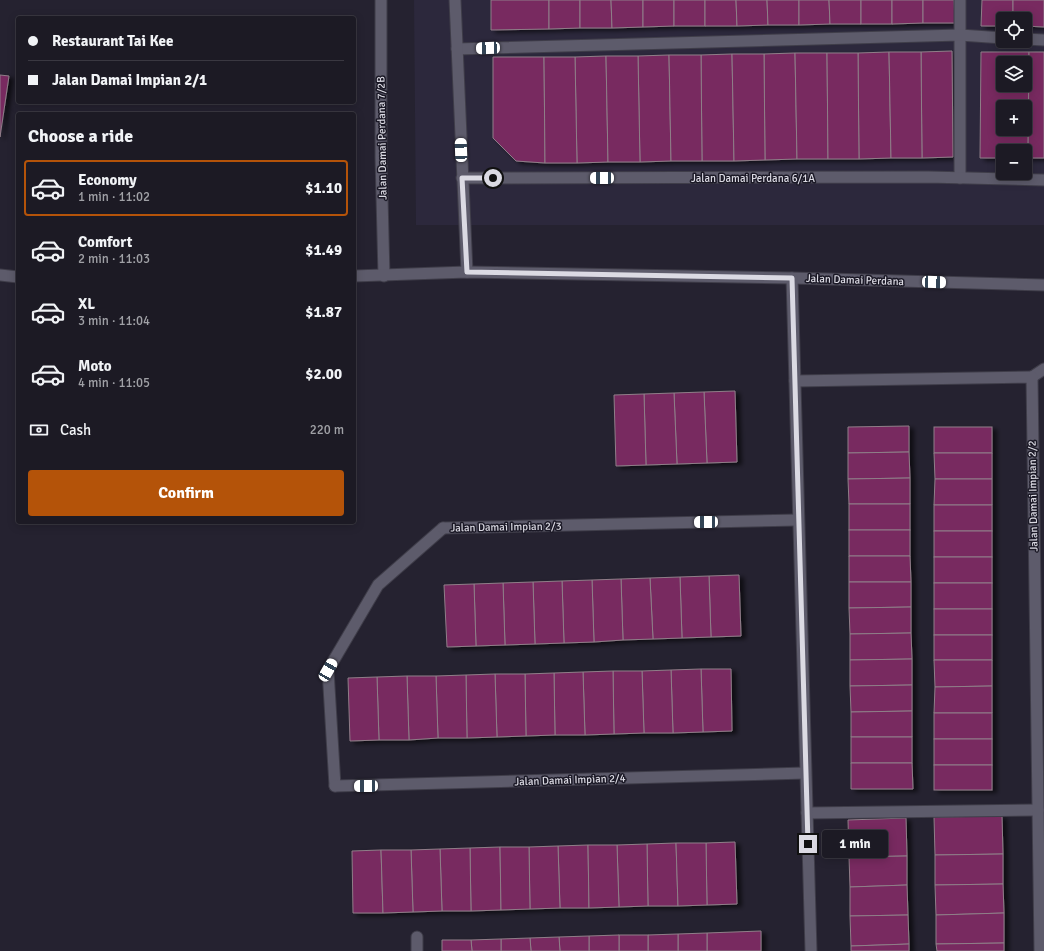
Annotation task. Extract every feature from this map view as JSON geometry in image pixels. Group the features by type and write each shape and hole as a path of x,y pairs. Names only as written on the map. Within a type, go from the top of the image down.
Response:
{"street":[{"name":"Jalan Damai Perdana 7/2B","path":"381,0 381,157 384,276"},
{"path":"455,0 467,272"},
{"path":"960,0 960,178"},
{"path":"457,49 960,36 996,38"},
{"path":"1032,39 1044,40"},
{"name":"Jalan Damai Perdana 6/1A","path":"462,178 960,178 1044,180"},
{"name":"Jalan Damai Perdana","path":"356,276 467,272 792,278 1044,285"},
{"path":"0,275 16,277"},
{"path":"792,278 810,951"},
{"path":"795,381 1032,377 1044,369"},
{"name":"Jalan Damai Impian 2/2","path":"1032,377 1040,951"},
{"name":"Jalan Damai Impian 2/3","path":"335,786 328,670 378,585 444,528 798,520"},
{"name":"Jalan Damai Impian 2/4","path":"335,786 805,773"},
{"path":"807,813 1038,810"},
{"path":"417,937 417,951"}],"shaded area":[{"path":"414,0 1044,0 1044,225 416,225"}],"building":[{"path":"491,0 549,0 549,29 491,30"},
{"path":"549,0 580,0 580,28 549,29"},
{"path":"580,0 611,0 612,28 580,28"},
{"path":"611,0 643,0 643,27 612,28"},
{"path":"643,0 674,0 674,26 643,27"},
{"path":"674,0 705,0 705,26 674,26"},
{"path":"705,0 736,0 737,26 705,26"},
{"path":"736,0 767,0 768,25 737,26"},
{"path":"767,0 799,0 799,25 768,25"},
{"path":"799,0 829,0 830,24 799,25"},
{"path":"829,0 861,0 861,24 830,24"},
{"path":"861,0 892,0 892,24 861,24"},
{"path":"892,0 923,0 923,23 892,24"},
{"path":"923,0 954,0 955,23 923,23"},
{"path":"982,0 1013,0 1013,12 996,12 996,26 981,26"},
{"path":"1013,0 1044,0 1044,27 1032,26 1032,12 1013,12"},
{"path":"952,51 953,157 922,158 921,52"},
{"path":"889,52 891,158 859,159 858,53"},
{"path":"889,52 921,52 922,158 891,158"},
{"path":"981,52 1029,52 1029,56 996,56 996,92 1029,92 1029,100 996,100 996,136 1028,136 1028,144 996,144 996,158 980,158"},
{"path":"1029,52 1044,52 1044,158 1032,158 1032,144 1028,144 1028,136 1032,136 1032,100 1029,100 1029,92 1032,92 1032,56 1029,56"},
{"path":"795,53 797,159 765,160 764,54"},
{"path":"795,53 827,53 828,159 797,159"},
{"path":"827,53 858,53 859,159 828,159"},
{"path":"732,54 734,161 702,161 701,55"},
{"path":"732,54 764,54 765,160 734,161"},
{"path":"669,55 671,161 640,162 638,56"},
{"path":"669,55 701,55 702,161 671,161"},
{"path":"606,56 608,162 577,163 575,57"},
{"path":"606,56 638,56 640,162 608,162"},
{"path":"493,57 544,57 545,163 516,161 493,138"},
{"path":"544,57 575,57 577,163 545,163"},
{"path":"0,75 9,76 0,137"},
{"path":"735,391 737,462 707,463 704,392"},
{"path":"704,392 707,463 677,464 674,393"},
{"path":"674,393 677,464 646,465 644,394"},
{"path":"644,394 646,465 616,466 614,395"},
{"path":"909,426 909,452 848,453 848,427"},
{"path":"934,427 992,427 992,453 934,453"},
{"path":"909,452 910,478 848,479 848,453"},
{"path":"934,453 992,453 992,479 935,479"},
{"path":"910,478 910,504 849,504 848,479"},
{"path":"935,479 992,479 992,505 934,505"},
{"path":"849,504 910,504 910,530 849,530"},
{"path":"934,505 992,505 992,531 934,531"},
{"path":"849,530 910,530 910,556 849,556"},
{"path":"934,531 992,531 992,557 934,557"},
{"path":"849,556 910,556 911,582 849,582"},
{"path":"934,557 992,557 992,583 934,583"},
{"path":"739,575 741,636 711,637 709,576"},
{"path":"709,576 711,637 682,638 680,577"},
{"path":"680,577 682,638 653,639 650,578"},
{"path":"650,578 653,639 623,640 621,579"},
{"path":"621,579 623,640 594,642 592,580"},
{"path":"592,580 594,642 564,643 562,581"},
{"path":"562,581 564,643 535,644 533,582"},
{"path":"533,582 535,644 505,645 503,583"},
{"path":"849,582 911,582 911,607 849,608"},
{"path":"503,583 505,645 476,646 474,584"},
{"path":"934,583 992,583 992,609 934,609"},
{"path":"474,584 476,646 447,647 444,585"},
{"path":"911,607 911,633 850,634 849,608"},
{"path":"934,609 992,609 992,635 934,635"},
{"path":"911,633 912,659 850,660 850,634"},
{"path":"934,635 992,635 992,660 934,660"},
{"path":"912,659 912,685 850,686 850,660"},
{"path":"934,660 992,660 992,686 935,687"},
{"path":"701,669 731,669 732,731 703,732"},
{"path":"701,669 703,732 673,733 671,670"},
{"path":"671,670 673,733 644,733 642,671"},
{"path":"613,671 642,671 644,733 614,734"},
{"path":"613,671 614,734 585,735 583,672"},
{"path":"583,672 585,735 555,735 554,673"},
{"path":"554,673 555,735 526,736 525,674"},
{"path":"495,674 525,674 526,736 497,737"},
{"path":"495,674 497,737 467,738 466,675"},
{"path":"466,675 467,738 438,738 436,676"},
{"path":"407,676 436,676 438,738 409,740"},
{"path":"407,676 409,740 379,740 377,677"},
{"path":"377,677 379,740 350,741 348,678"},
{"path":"912,685 912,711 851,712 850,686"},
{"path":"992,686 992,713 934,713 935,687"},
{"path":"912,711 912,737 851,737 851,712"},
{"path":"934,713 992,713 992,739 934,739"},
{"path":"851,737 912,737 912,763 851,763"},
{"path":"934,739 992,739 992,765 934,765"},
{"path":"851,763 912,763 913,789 851,789"},
{"path":"934,765 992,765 992,790 934,790"},
{"path":"1002,816 1003,854 935,855 934,817"},
{"path":"906,818 907,856 849,857 848,820"},
{"path":"735,842 737,904 707,905 706,843"},
{"path":"676,843 678,906 648,906 647,844"},
{"path":"676,843 706,843 707,905 678,906"},
{"path":"647,844 648,906 619,907 617,845"},
{"path":"588,845 589,908 560,908 558,846"},
{"path":"588,845 617,845 619,907 589,908"},
{"path":"558,846 560,908 530,909 529,847"},
{"path":"500,847 501,910 471,911 470,848"},
{"path":"500,847 529,847 530,909 501,910"},
{"path":"470,848 471,911 442,911 440,849"},
{"path":"440,849 442,911 413,912 411,850"},
{"path":"381,850 383,913 353,913 352,851"},
{"path":"381,850 411,850 413,912 383,913"},
{"path":"1003,854 1003,884 935,885 935,855"},
{"path":"907,856 907,885 850,887 849,857"},
{"path":"1003,884 1004,913 936,915 935,885"},
{"path":"907,885 908,915 850,916 850,887"},
{"path":"1004,913 1004,943 936,944 936,915"},
{"path":"908,915 909,944 851,946 850,916"},
{"path":"761,931 761,951 707,951 707,933"},
{"path":"707,933 707,951 678,951 678,934"},
{"path":"678,934 678,951 648,951 648,935"},
{"path":"619,935 648,935 648,951 619,951"},
{"path":"619,935 619,951 589,951 589,936"},
{"path":"589,936 589,951 560,951 559,937"},
{"path":"559,937 560,951 531,951 530,938"},
{"path":"530,938 531,951 501,951 501,939"},
{"path":"501,939 501,951 472,951 471,940"},
{"path":"442,940 471,940 472,951 442,951"},
{"path":"1004,943 1004,951 937,951 936,944"},
{"path":"909,944 909,951 851,951 851,946"}],"route":[{"path":"493,178 462,178 467,272 792,278 808,844"}]}
